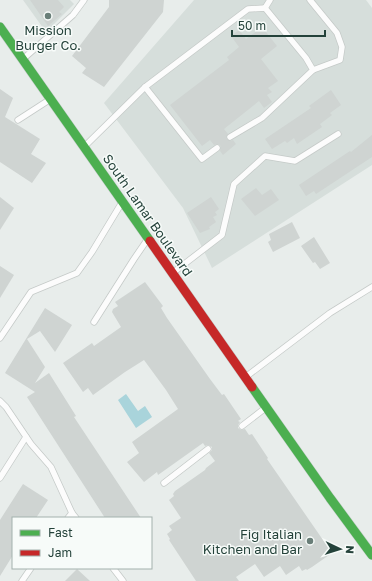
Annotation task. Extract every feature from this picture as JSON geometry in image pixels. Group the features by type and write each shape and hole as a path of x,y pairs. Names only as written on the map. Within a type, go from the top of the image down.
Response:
{"main road":[{"name":"South Lamar Boulevard","path":"1,31 23,59 266,408 371,553"}],"lane":[{"path":"23,59 73,15 84,0"},
{"path":"265,8 270,0"},
{"path":"230,137 262,118 313,70 340,60 342,47 337,33 310,0"},
{"path":"265,8 306,58 313,70"},
{"path":"84,146 145,87 248,9 265,8"},
{"path":"145,87 202,159 216,148"},
{"path":"18,120 51,99"},
{"path":"173,273 222,235 234,184 265,156 295,160 338,134"},
{"path":"0,338 31,292 77,274 123,202"},
{"path":"94,322 148,238"},
{"path":"245,377 330,313 372,287"},
{"path":"0,401 6,407 26,437 50,466 75,517"},
{"path":"242,426 266,408"},
{"path":"0,478 26,437"},
{"path":"164,483 208,449"},
{"path":"69,517 72,513"},
{"path":"22,581 30,569"},
{"path":"114,569 123,581"}],"shaded area":[{"path":"23,0 70,0 74,4 46,32"},
{"path":"194,0 366,0 372,8 372,165 212,268 183,208 104,103"}],"water":[{"path":"126,394 138,411 145,406 152,417 136,428 118,400"}],"building":[{"path":"30,0 58,0 64,7 59,12 62,14 48,26"},
{"path":"109,0 164,0 163,12 104,87 82,73 86,68 72,56 109,7"},
{"path":"262,27 277,46 261,59 278,81 268,88 272,92 267,95 272,102 264,108 259,101 224,129 228,134 226,137 227,139 230,141 233,140 236,144 223,155 220,151 220,145 214,145 210,140 202,146 170,105 229,60 227,57 239,47 231,36 239,30 246,39"},
{"path":"0,89 13,98 5,117 40,139 31,154 46,163 32,183 0,162"},
{"path":"331,90 341,105 330,113 332,115 320,124 322,127 297,144 294,138 287,143 285,141 272,149 265,139 311,108 309,106"},
{"path":"372,135 372,157 316,194 314,191 306,196 299,185 350,151 351,152"},
{"path":"256,188 262,195 271,189 279,200 255,216 241,199"},
{"path":"0,197 14,208 0,230"},
{"path":"211,197 219,209 215,212 217,215 213,217 216,222 209,227 210,229 200,233 187,213"},
{"path":"292,222 300,238 273,252 268,242 271,240 269,234"},
{"path":"314,237 330,263 320,269 315,262 313,263 301,246"},
{"path":"0,266 14,275 0,298"},
{"path":"145,282 163,306 161,308 167,318 210,379 222,395 224,394 241,419 238,421 240,422 238,428 241,430 245,429 249,435 252,434 268,458 267,459 332,553 307,570 302,571 299,566 286,575 280,566 264,577 255,564 236,577 239,581 196,581 169,540 170,539 167,534 172,530 169,526 181,518 169,500 174,496 173,494 175,491 215,461 209,453 212,450 212,447 208,445 205,446 203,443 158,475 157,472 144,482 127,462 139,453 132,442 178,409 166,390 144,360 93,395 88,388 83,392 63,363 92,343 94,346 121,327 112,312 113,309 118,306 115,302"},
{"path":"45,308 72,325 55,352 40,331 27,339 45,367 35,383 49,373 76,416 74,417 140,517 104,517 27,397 35,392 5,373"},
{"path":"23,484 48,500 37,517 12,517 12,557 0,576 0,520"},
{"path":"77,569 90,581 65,581"}],"traffic: fast":[{"path":"0,27 150,241"},
{"path":"252,387 372,555"}],"traffic: jam":[{"path":"150,241 252,387"}],"place":[{"name":"Mission Burger Co.","path":"48,16"},
{"name":"Fig Italian Kitchen and Bar","path":"310,541"}]}
